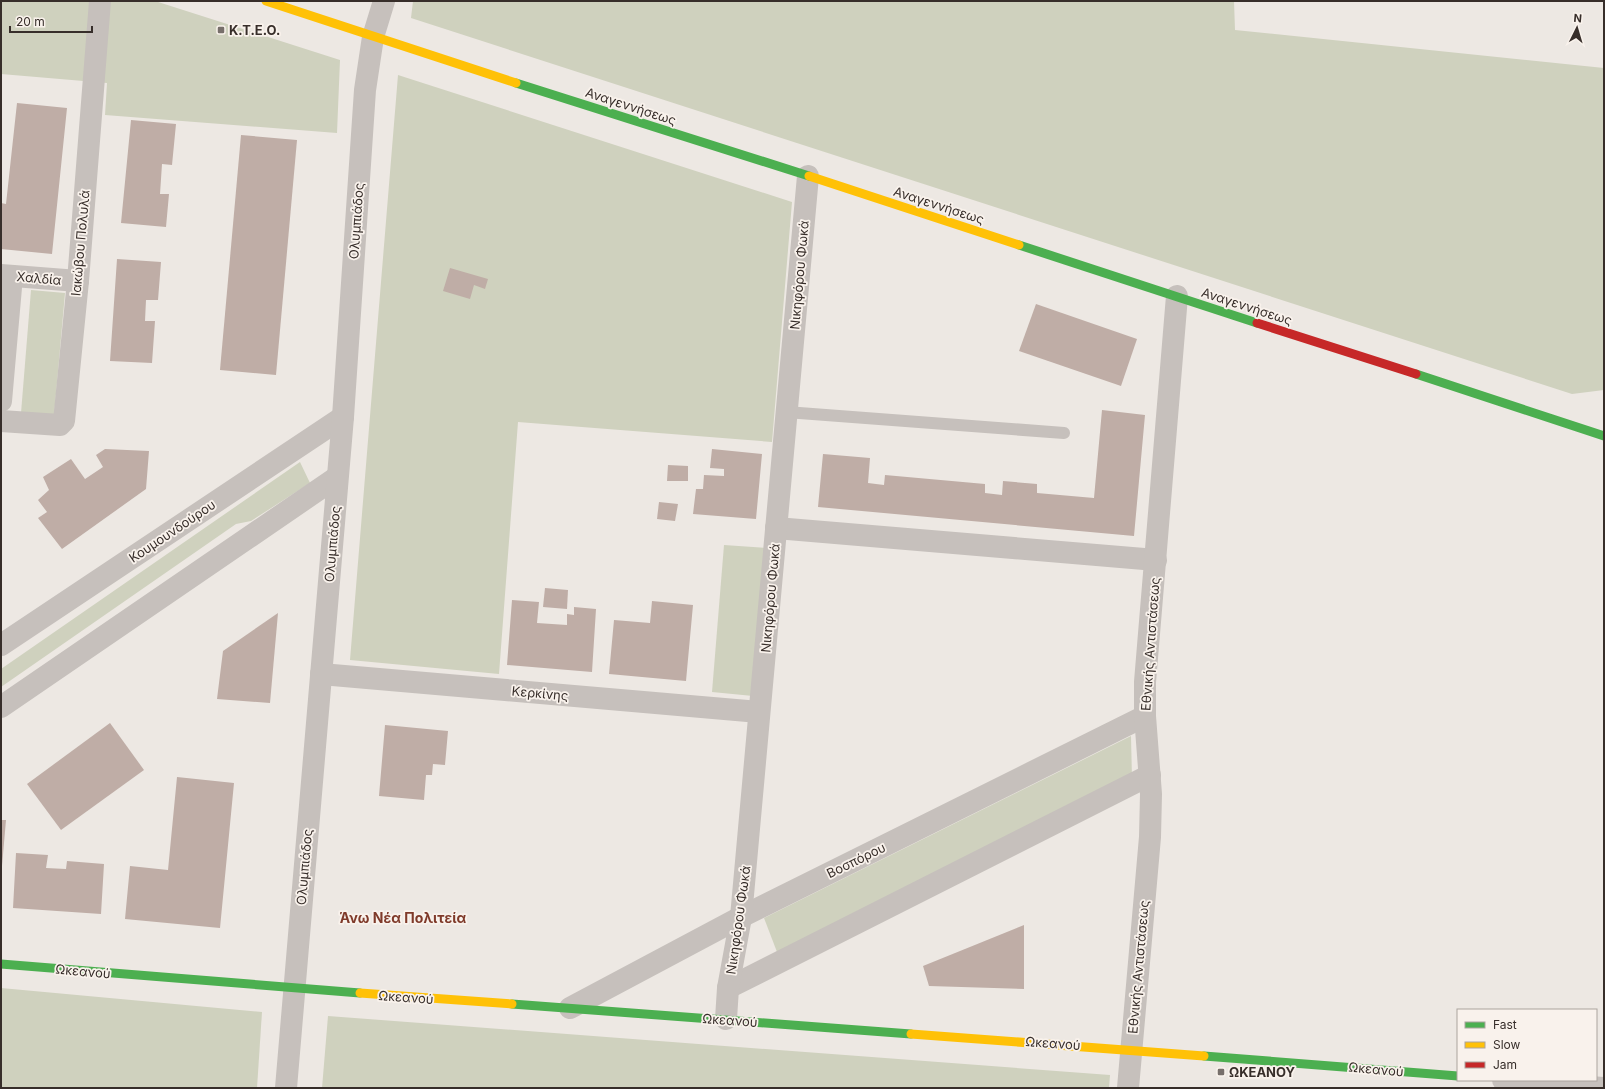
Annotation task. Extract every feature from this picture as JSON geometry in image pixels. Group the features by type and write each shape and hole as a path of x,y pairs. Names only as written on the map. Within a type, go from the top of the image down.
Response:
{"street":[{"name":"Ιακώβου Πολυλά","path":"1,421 60,425 64,421 78,281 100,1"},
{"name":"Αναγεννήσεως","path":"266,1 1604,436"},
{"name":"Ολυμπιάδος","path":"286,1088 343,417 365,90 373,37 384,1"},
{"name":"Νικηφόρου Φωκά","path":"726,1019 728,988 740,917 808,176"},
{"name":"Χαλδία","path":"6,275 78,281"},
{"path":"1,401 6,275"},
{"name":"Εθνικής Αντιστάσεως","path":"1128,1088 1150,837 1150,775 1145,716 1145,682 1177,296"},
{"name":"Κουμουνδούρου","path":"1,646 343,417"},
{"path":"1,707 338,477"},
{"path":"776,528 1156,560"},
{"name":"Κερκίνης","path":"321,674 759,712"},
{"name":"Βοσπόρου","path":"570,1008 740,917 1145,716"},
{"path":"728,988 1150,775"},
{"name":"Ωκεανού","path":"1,964 294,989 1131,1049 1457,1076"},
{"path":"1515,1081 1602,1088"}],"lane":[{"path":"786,412 1064,433"}],"green space":[{"path":"1,1 155,1 340,60 337,133 105,115 107,83 1,74"},
{"path":"413,1 1234,1 1235,30 1604,68 1604,390 1572,394 411,18"},
{"path":"398,75 792,202 772,442 518,422 499,674 350,660"},
{"path":"31,290 65,293 54,416 21,413"},
{"path":"300,462 310,483 251,521 236,524 1,687 1,669"},
{"path":"724,545 766,548 753,696 712,692"},
{"path":"1131,736 1132,779 777,952 764,918"},
{"path":"1,988 262,1012 257,1088 1,1088"},
{"path":"328,1016 1110,1075 1109,1088 322,1088"}],"building":[{"path":"17,103 67,108 52,254 1,249 1,203 6,204"},
{"path":"131,120 176,124 172,165 162,164 160,194 169,194 166,227 121,223"},
{"path":"241,135 297,140 276,375 220,370"},
{"path":"117,259 161,262 158,300 146,300 145,321 155,321 152,363 110,361"},
{"path":"450,268 488,279 485,289 474,285 470,299 443,291"},
{"path":"1036,304 1137,339 1121,386 1019,351"},
{"path":"1102,410 1145,415 1134,536 818,507 823,454 870,458 868,483 884,485 885,475 985,484 985,493 1002,495 1003,481 1037,484 1037,493 1094,498"},
{"path":"105,449 149,451 146,489 62,549 38,518 47,512 38,500 49,490 43,477 71,459 85,479 103,467 96,455"},
{"path":"712,449 762,454 756,519 693,514 696,489 703,489 704,475 724,476 724,469 710,468"},
{"path":"668,465 688,466 688,481 667,481"},
{"path":"659,502 678,504 675,521 657,519"},
{"path":"545,588 568,590 567,609 543,607"},
{"path":"512,600 539,602 537,623 567,625 567,614 574,615 574,607 596,609 592,672 507,665"},
{"path":"652,601 693,605 686,681 609,674 614,620 650,623"},
{"path":"278,613 270,703 217,699 223,651"},
{"path":"110,723 144,770 61,830 27,784"},
{"path":"385,725 448,731 445,765 433,764 432,775 426,775 424,800 379,796"},
{"path":"177,777 234,783 220,928 125,919 130,866 168,870"},
{"path":"1,820 6,820 2,866 1,866"},
{"path":"16,853 48,855 46,868 66,869 67,861 104,864 101,914 13,908"},
{"path":"1024,925 1024,989 929,986 923,966"}],"traffic: fast":[{"path":"516,83 809,176"},
{"path":"1019,245 1257,323"},
{"path":"1416,374 1604,436"},
{"path":"1,964 360,993"},
{"path":"512,1004 911,1034"},
{"path":"1204,1056 1457,1076"}],"traffic: slow":[{"path":"266,1 516,83"},
{"path":"809,176 1019,245"},
{"path":"360,993 512,1004"},
{"path":"911,1034 1204,1056"}],"traffic: jam":[{"path":"1257,323 1416,374"}],"place":[{"name":"K.T.E.O.","path":"221,30"},
{"name":"ΩΚΕΑΝΟΥ","path":"1221,1072"}],"district":[{"name":"Άνω Νέα Πολιτεία","path":"403,918"}]}
